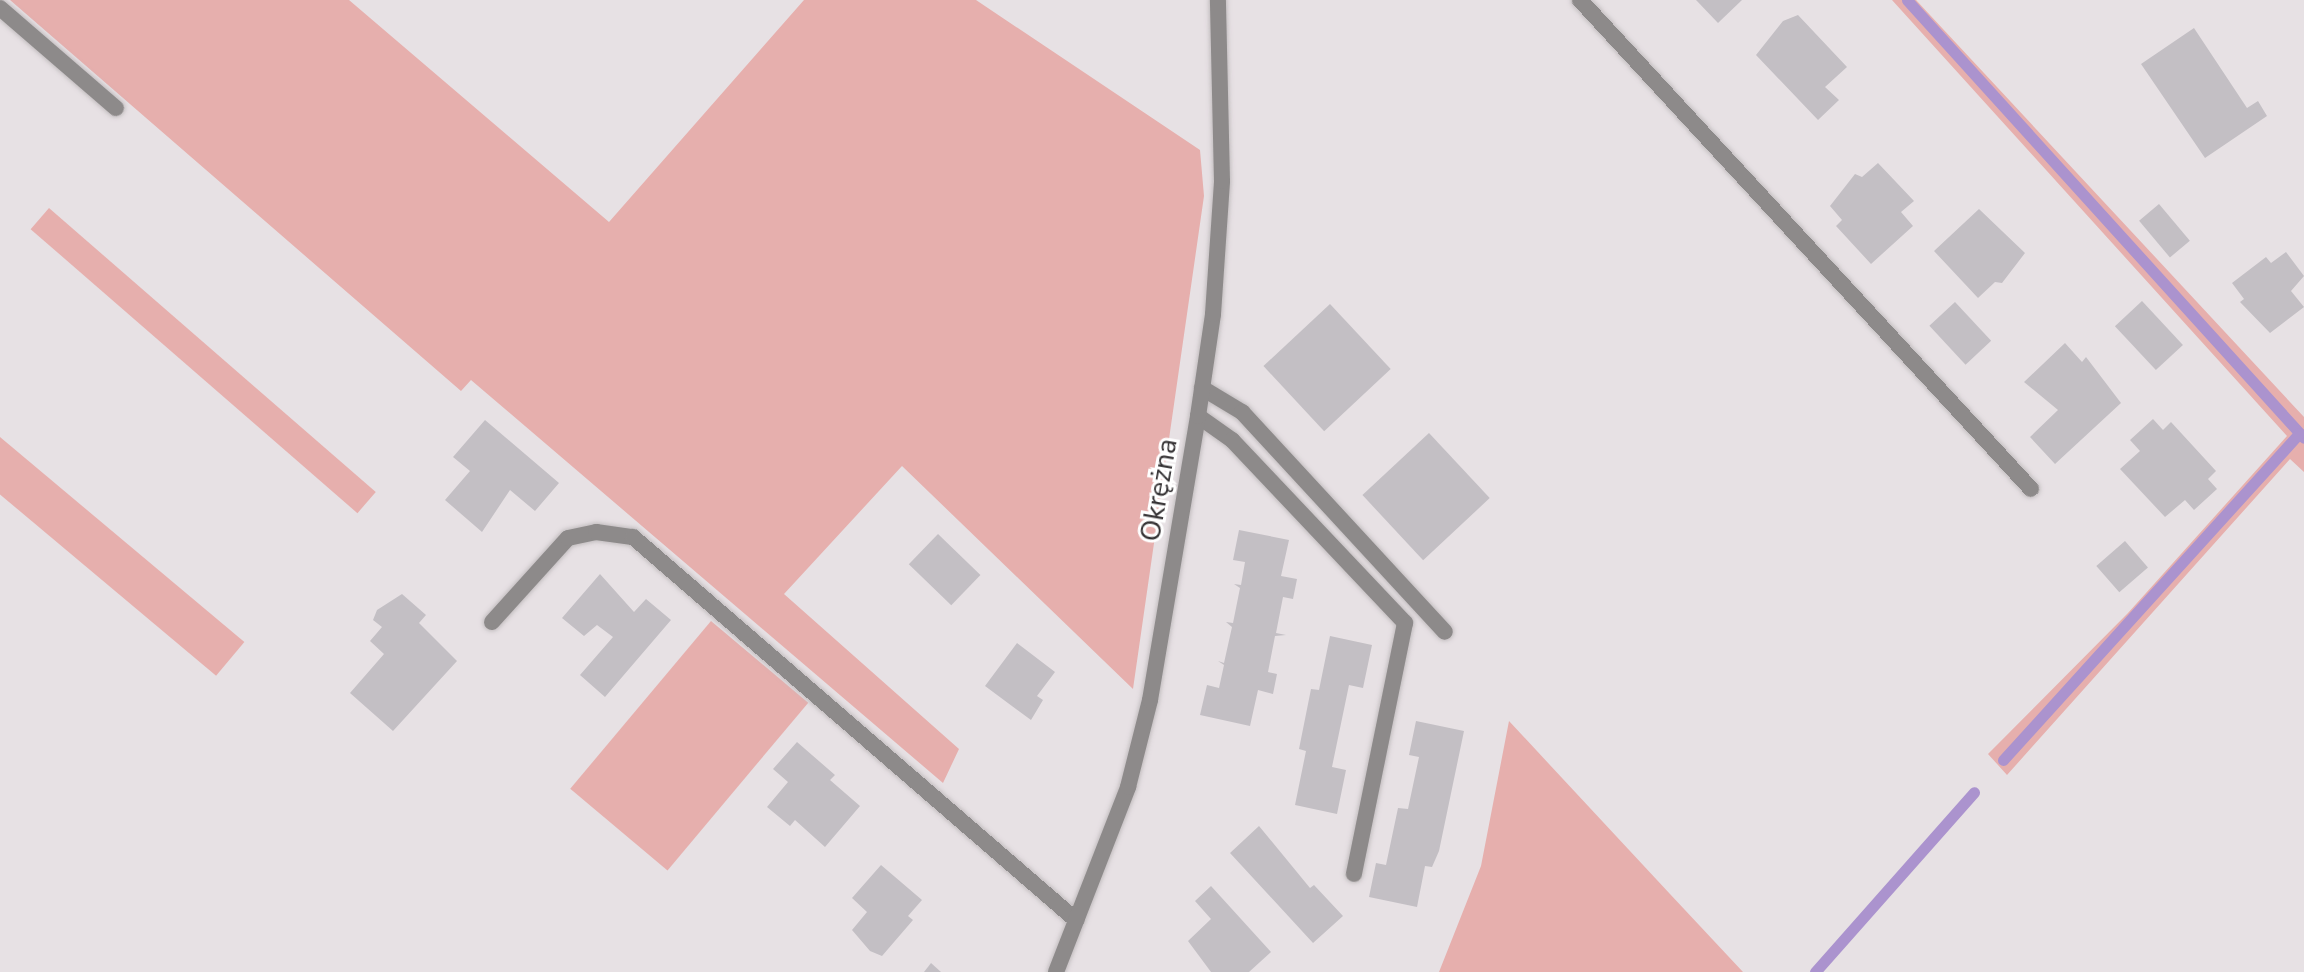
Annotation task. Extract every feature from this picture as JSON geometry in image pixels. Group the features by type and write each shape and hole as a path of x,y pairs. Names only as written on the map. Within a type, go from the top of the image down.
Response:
{"street":[{"name":"Okrężna","path":"1056,972 1128,787 1150,700 1198,416 1213,314 1222,181 1218,0"},
{"path":"1580,0 2031,489"},
{"path":"0,8 116,108"},
{"path":"1202,388 1242,412 1445,632"},
{"path":"1198,416 1232,440 1405,623 1354,874"},
{"path":"492,622 568,538 596,532 633,537 1076,920"}],"shaded area":[{"path":"10,0 349,0 609,222 804,0 976,0 1200,150 1204,196 1133,689 902,466 784,594 959,749 943,783 471,380 461,391"},
{"path":"1892,0 1916,0 2304,417 2304,472 2290,459 2007,775 1988,754 2128,613 2287,436"},
{"path":"49,208 376,492 357,513 31,229"},
{"path":"0,437 244,642 216,676 0,494"},
{"path":"711,621 808,703 668,870 570,789"},
{"path":"1509,721 1743,972 1439,972 1481,866"}],"building":[{"path":"1696,0 1742,0 1718,23"},
{"path":"1798,15 1847,67 1825,87 1839,100 1818,120 1756,55 1783,21"},
{"path":"2194,28 2247,108 2258,101 2267,116 2205,158 2141,64"},
{"path":"1878,163 1914,201 1901,212 1913,226 1871,264 1836,226 1842,220 1830,206 1855,174 1862,177"},
{"path":"2159,204 2190,241 2170,257 2139,221"},
{"path":"1979,209 2025,253 2002,283 1995,282 1978,298 1934,251"},
{"path":"2286,252 2304,276 2291,291 2304,307 2270,333 2240,302 2244,299 2232,283 2266,257 2271,263"},
{"path":"2142,301 2183,345 2156,370 2115,326"},
{"path":"1955,302 1991,341 1966,365 1929,326"},
{"path":"1330,304 1391,369 1324,431 1263,366"},
{"path":"2065,343 2082,362 2086,357 2121,403 2055,464 2030,437 2058,410 2024,382"},
{"path":"2153,419 2163,430 2171,422 2216,471 2208,479 2217,489 2194,510 2185,500 2165,517 2120,469 2140,451 2130,440"},
{"path":"485,420 559,483 535,511 510,490 482,532 445,500 470,471 453,457"},
{"path":"1429,433 1490,498 1423,560 1362,495"},
{"path":"1239,530 1289,540 1281,576 1297,579 1293,599 1283,597 1276,633 1286,635 1275,636 1268,672 1277,674 1273,694 1258,690 1250,726 1200,715 1207,685 1219,688 1224,665 1218,661 1224,663 1232,627 1226,622 1233,623 1240,588 1234,584 1241,585 1245,562 1233,560"},
{"path":"938,534 980,575 951,605 909,564"},
{"path":"2125,541 2148,567 2119,592 2096,566"},
{"path":"600,574 634,612 646,599 671,620 605,697 580,675 613,637 597,625 584,636 562,618"},
{"path":"402,594 426,615 419,623 457,661 393,731 350,693 384,654 370,641 382,627 373,620 377,610"},
{"path":"1330,636 1372,645 1363,688 1349,685 1332,767 1346,770 1337,814 1295,805 1306,751 1299,749 1311,689 1319,690"},
{"path":"1017,643 1055,672 1037,696 1043,700 1031,720 985,686"},
{"path":"1416,721 1464,731 1439,851 1432,867 1425,866 1417,907 1369,897 1376,863 1386,865 1398,808 1408,809 1419,757 1409,755"},
{"path":"797,742 835,775 830,780 860,806 825,847 795,820 790,826 767,807 788,782 773,769"},
{"path":"1259,826 1310,888 1314,885 1343,916 1313,943 1230,853"},
{"path":"881,865 922,900 908,916 913,920 882,956 870,951 852,930 867,912 852,898"},
{"path":"1211,886 1271,952 1249,972 1211,972 1188,941 1211,919 1195,901"},
{"path":"931,963 941,972 924,972"}],"waterway":[{"path":"1907,0 2304,438"},
{"path":"2003,760 2299,433"},
{"path":"1815,972 1974,792"}]}
